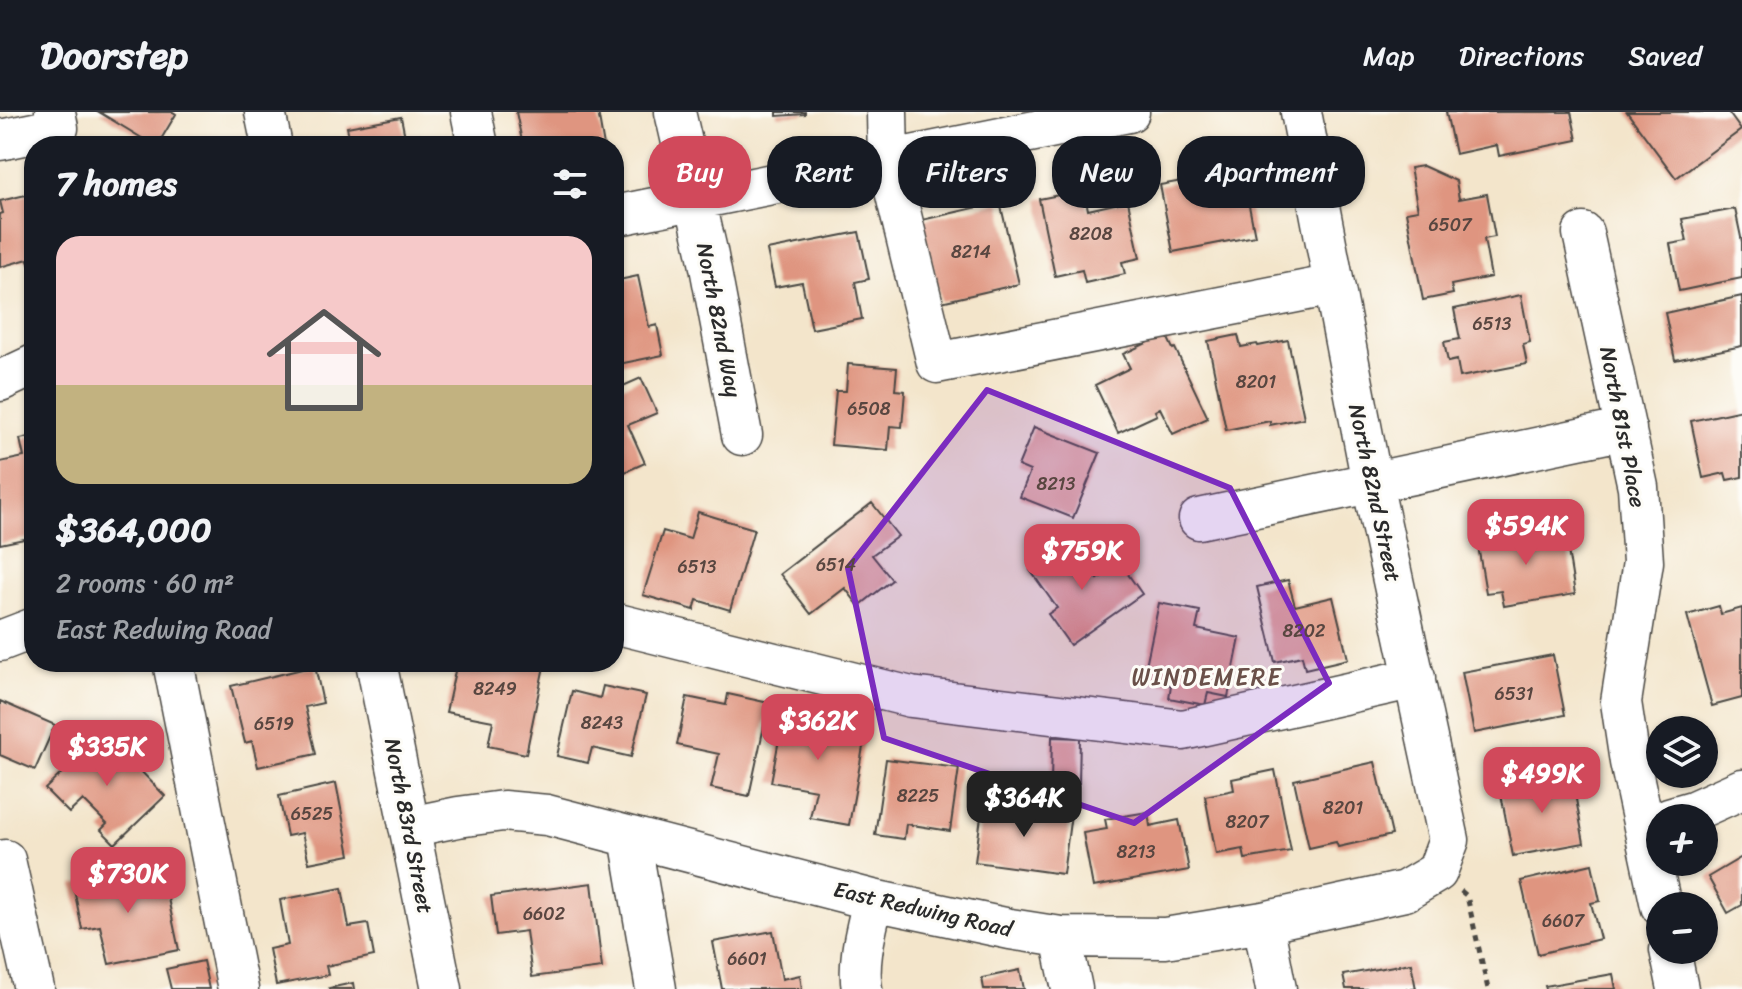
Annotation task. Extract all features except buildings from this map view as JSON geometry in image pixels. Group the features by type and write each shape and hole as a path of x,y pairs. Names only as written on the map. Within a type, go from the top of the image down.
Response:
{"street":[{"path":"0,140 58,128 55,112"},
{"path":"265,112 270,136"},
{"path":"471,112 476,136"},
{"name":"North 82nd Way","path":"675,112 680,136"},
{"path":"887,112 888,162 937,363 1333,285"},
{"path":"751,189 1129,112"},
{"name":"North 82nd Street","path":"1301,112 1372,483 1449,840 1448,881"},
{"path":"624,214 654,208"},
{"name":"North 82nd Way","path":"697,208 742,435"},
{"name":"North 81st Place","path":"1583,233 1638,487 1643,562 1621,702 1630,762 1650,804"},
{"path":"0,381 24,370"},
{"path":"1199,519 1626,429"},
{"path":"624,625 911,697 1183,730 1415,678"},
{"path":"0,641 24,632"},
{"path":"175,672 238,989"},
{"name":"North 83rd Street","path":"378,672 442,989"},
{"path":"1709,804 1742,789"},
{"name":"East Redwing Road","path":"409,827 503,811 547,815 873,900 1061,937 1165,938 1263,922 1448,881"},
{"path":"630,837 656,989"},
{"path":"0,861 5,860 34,989"},
{"path":"862,989 863,946 873,900"},
{"path":"1263,922 1276,989"},
{"path":"1061,937 1072,989"},
{"path":"1673,964 1678,989"}],"path":[{"path":"1448,881 1467,896 1488,989"}],"highlighted area":[{"path":"987,390 1230,488 1329,683 1134,823 884,738 848,568"}],"district":[{"name":"WINDEMERE","path":"1207,677"}]}
